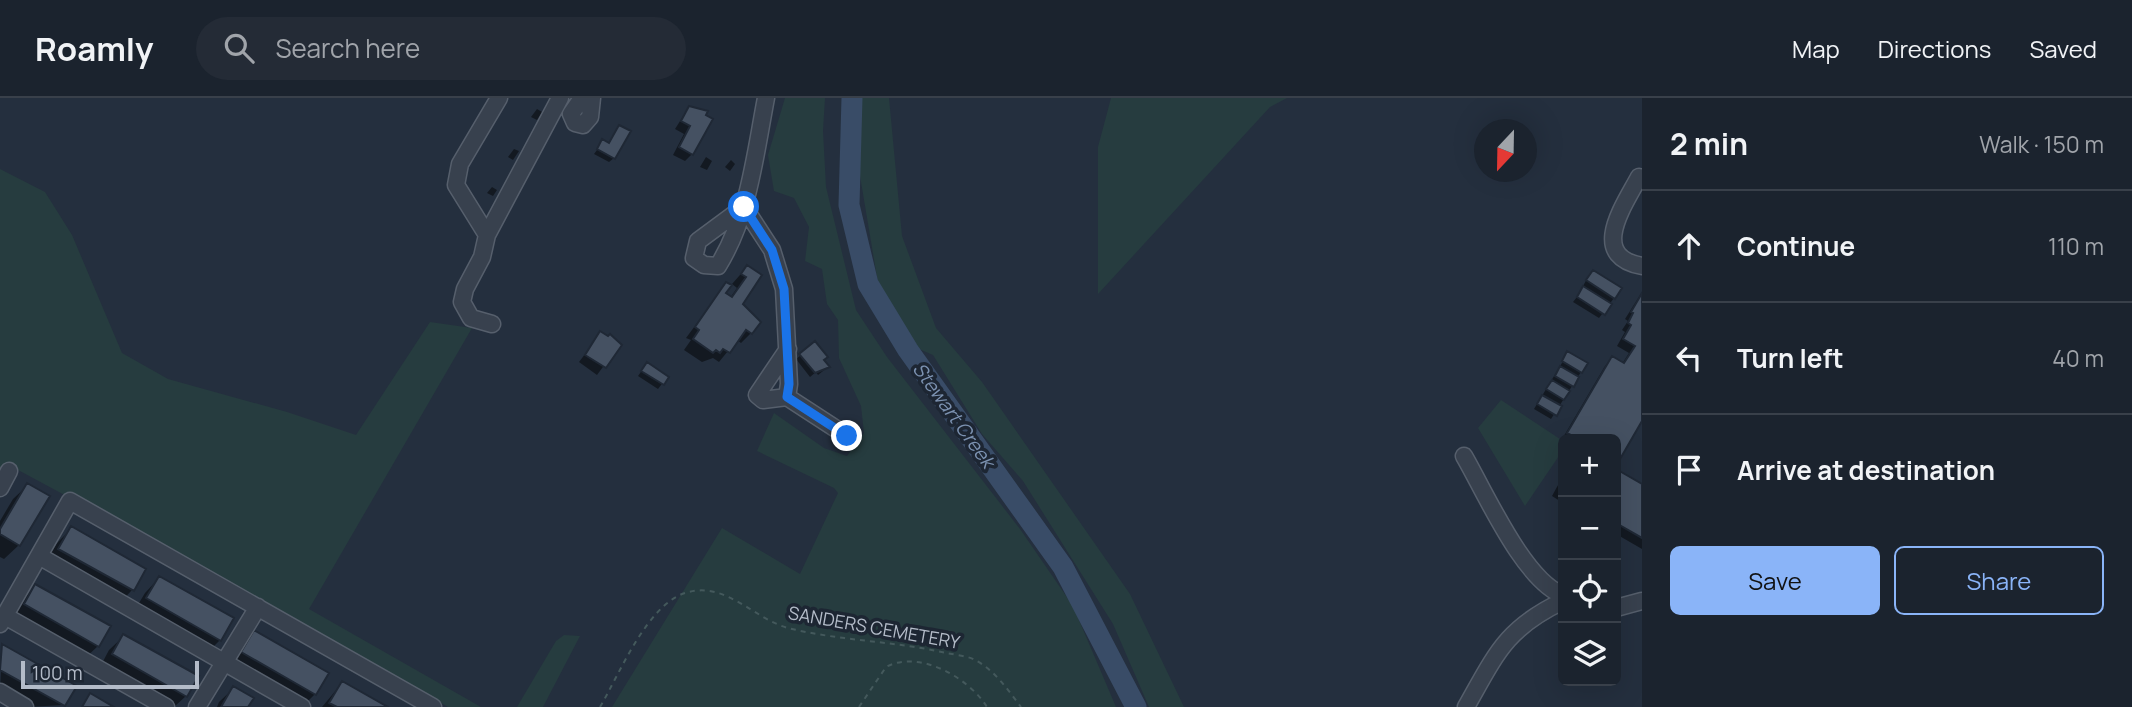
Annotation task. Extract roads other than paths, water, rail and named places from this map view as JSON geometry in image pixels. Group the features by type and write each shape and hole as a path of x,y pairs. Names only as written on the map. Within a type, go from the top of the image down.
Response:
{"street":[{"path":"487,235 456,185 460,164 499,98"},
{"path":"492,324 471,318 462,302 465,289 482,257 487,235 561,98"},
{"path":"582,98 571,114 575,123 583,125 590,117 592,98"},
{"path":"766,98 744,207 772,250 784,289 788,349 787,397"},
{"path":"1641,175 1637,193 1642,198"},
{"path":"1641,175 1615,224 1612,242 1616,251 1642,266"},
{"path":"788,349 757,395 763,400 787,397 847,436"},
{"path":"1464,456 1513,547 1553,591 1558,593"},
{"path":"0,488 9,471"},
{"path":"166,707 2,620 70,501 433,707"},
{"path":"39,556 223,664 276,701 302,707"},
{"path":"1621,607 1642,601"},
{"path":"1466,707 1499,648 1533,615 1558,603"},
{"path":"197,707 258,607"},
{"path":"0,692 26,707"}],"waterway":[{"name":"Stewart Creek","path":"852,98 849,205 868,284 908,350 1063,567 1136,707"}]}
